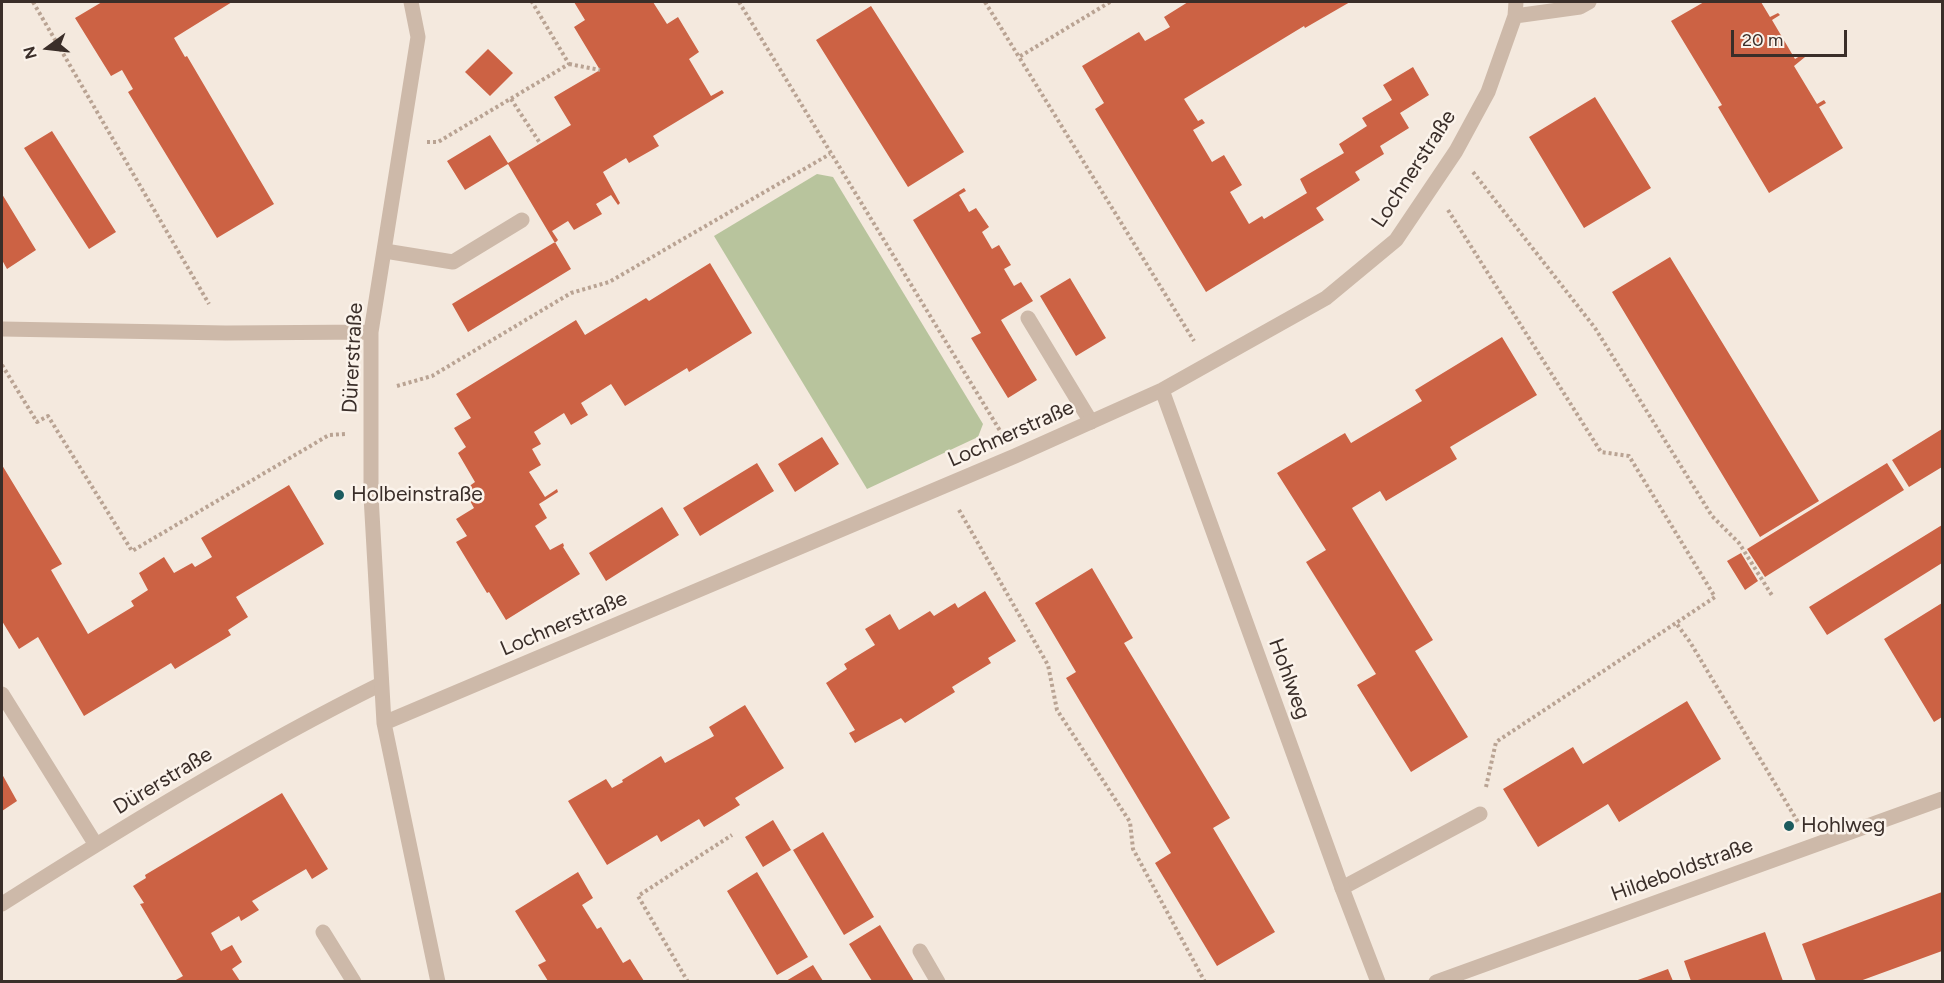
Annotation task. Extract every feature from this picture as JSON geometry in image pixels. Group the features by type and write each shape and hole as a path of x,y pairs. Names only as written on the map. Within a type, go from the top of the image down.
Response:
{"street":[{"name":"Dürerstraße","path":"411,2 418,37 371,333 371,496 384,723 438,981"},
{"name":"Lochnerstraße","path":"384,723 945,486 1162,390 1326,298 1396,240 1433,187 1456,151 1488,92 1516,9 1580,7 1589,2"},
{"path":"385,251 453,262 522,220"},
{"path":"1028,318 1090,422"},
{"path":"2,329 371,333"},
{"name":"Hohlweg","path":"1162,390 1342,888 1378,981"},
{"name":"Dürerstraße","path":"2,904 96,845 305,721 381,684"},
{"path":"2,694 96,845"},
{"name":"Hildeboldstraße","path":"1436,981 1942,799"},
{"path":"1342,888 1480,814"},
{"path":"323,932 354,981"},
{"path":"920,951 938,981"}],"path":[{"path":"33,2 226,333"},
{"path":"532,2 569,64"},
{"path":"738,2 1015,456"},
{"path":"985,2 1208,364"},
{"path":"1019,57 1110,2"},
{"path":"402,140 438,142 569,64 600,70"},
{"path":"511,99 540,143"},
{"path":"1456,151 1595,328 1712,516 1739,543 1773,597"},
{"path":"370,394 432,376 571,293 609,282 831,154"},
{"path":"1433,187 1601,452 1629,456 1715,597 1496,742 1480,814"},
{"path":"2,365 37,422 48,416 132,551 329,435 370,434"},
{"path":"945,486 1048,665 1057,710 1130,822 1133,849 1205,981"},
{"path":"1676,623 1690,642 1812,846"},
{"path":"688,981 638,896 732,836"}],"green space":[{"path":"817,174 833,177 983,424 978,437 867,489 714,236"}],"building":[{"path":"102,2 232,2 174,38 185,57 187,56 274,204 217,238 128,92 133,89 122,70 111,76 75,18"},
{"path":"574,2 653,2 667,24 678,17 699,52 689,59 711,96 722,90 724,93 653,136 659,146 629,163 626,158 603,172 620,203 618,205 611,195 596,204 602,214 574,230 568,221 552,231 558,240 555,243 508,164 465,190 447,161 490,135 508,163 571,125 554,97 600,70 574,27 585,20"},
{"path":"1188,2 1350,2 1305,28 1304,26 1184,99 1198,121 1202,119 1205,123 1193,130 1212,162 1224,155 1242,185 1230,192 1249,224 1262,216 1264,219 1307,193 1300,179 1344,153 1339,144 1367,126 1362,118 1392,100 1383,85 1413,67 1429,95 1400,113 1409,128 1380,146 1384,154 1355,172 1360,180 1316,208 1324,220 1206,292 1095,109 1104,103 1082,66 1139,32 1145,41 1170,27 1164,17"},
{"path":"1704,2 1761,2 1770,17 1778,13 1780,15 1772,20 1795,59 1803,54 1805,57 1794,66 1817,104 1824,100 1826,103 1819,107 1843,148 1769,193 1718,107 1722,105 1671,21"},
{"path":"871,6 964,152 908,187 816,40"},
{"path":"488,49 513,73 490,96 465,72"},
{"path":"1595,97 1651,188 1584,228 1529,137"},
{"path":"52,131 116,232 89,249 24,148"},
{"path":"964,188 966,191 959,195 969,212 976,208 989,227 982,232 992,249 999,245 1011,265 1004,269 1014,286 1021,282 1033,301 1001,320 1037,380 1008,398 971,338 981,333 913,220"},
{"path":"2,194 36,250 7,269 2,260"},
{"path":"555,242 571,269 468,332 452,304"},
{"path":"1670,257 1819,501 1760,537 1612,292"},
{"path":"710,263 752,333 689,372 687,368 625,406 611,384 581,403 588,415 571,425 564,413 534,432 541,444 532,449 541,465 529,472 545,497 557,489 558,492 539,504 547,518 535,526 550,550 563,543 563,547 580,574 506,620 456,542 467,536 456,519 474,508 464,490 475,482 458,453 466,447 454,428 471,418 456,394 576,320 585,335 646,298 649,301"},
{"path":"1070,278 1106,338 1076,356 1040,296"},
{"path":"1502,337 1537,395 1450,447 1457,459 1386,501 1380,491 1352,508 1433,640 1415,651 1468,737 1411,772 1357,685 1376,674 1306,562 1326,550 1277,473 1345,433 1351,443 1422,401 1415,390"},
{"path":"1942,429 1942,467 1909,487 1892,460"},
{"path":"822,437 839,464 795,492 778,464"},
{"path":"757,463 774,491 700,536 683,508"},
{"path":"1887,463 1904,490 1765,577 1747,549"},
{"path":"2,465 62,564 51,570 88,634 134,606 131,601 148,590 139,573 164,557 174,573 192,563 195,567 212,557 201,538 289,485 324,544 236,597 248,617 228,630 231,635 175,669 171,663 84,716 38,637 19,649 2,621"},
{"path":"662,507 679,535 606,581 589,553"},
{"path":"1942,525 1942,563 1827,635 1809,607"},
{"path":"1741,553 1758,581 1745,590 1727,561"},
{"path":"1092,568 1133,638 1124,643 1230,818 1213,828 1275,932 1217,966 1155,863 1171,853 1066,678 1076,672 1035,603"},
{"path":"985,591 1016,641 988,658 991,663 952,687 955,692 905,723 901,718 855,743 849,733 855,730 826,683 847,669 844,664 875,645 865,629 890,614 899,630 930,611 934,616 955,603 958,608"},
{"path":"1942,603 1942,717 1934,722 1884,639"},
{"path":"1687,701 1721,759 1619,822 1608,804 1538,847 1503,789 1573,747 1583,764"},
{"path":"745,705 784,768 735,798 740,805 704,827 699,819 661,842 657,835 607,865 568,801 606,779 612,788 661,756 665,763 714,736 709,727"},
{"path":"2,774 17,801 2,811"},
{"path":"282,793 328,869 312,879 306,869 252,901 259,910 241,921 239,916 211,933 221,951 232,945 242,962 232,969 240,981 174,981 183,976 140,904 144,903 133,886 146,878 145,875"},
{"path":"773,820 791,850 763,867 745,837"},
{"path":"823,832 874,917 844,935 793,850"},
{"path":"578,872 593,898 582,905 597,929 601,927 623,963 630,959 644,981 548,981 538,965 546,961 515,911"},
{"path":"757,872 808,957 777,975 727,891"},
{"path":"1942,892 1942,951 1860,981 1816,981 1802,944"},
{"path":"880,925 914,981 872,981 849,944"},
{"path":"1765,932 1783,981 1691,981 1684,961"},
{"path":"813,965 823,981 786,981"},
{"path":"1668,969 1673,981 1635,981 1649,976"}],"place":[{"name":"Holbeinstraße","path":"339,495"},
{"name":"Hohlweg","path":"1789,826"}]}
